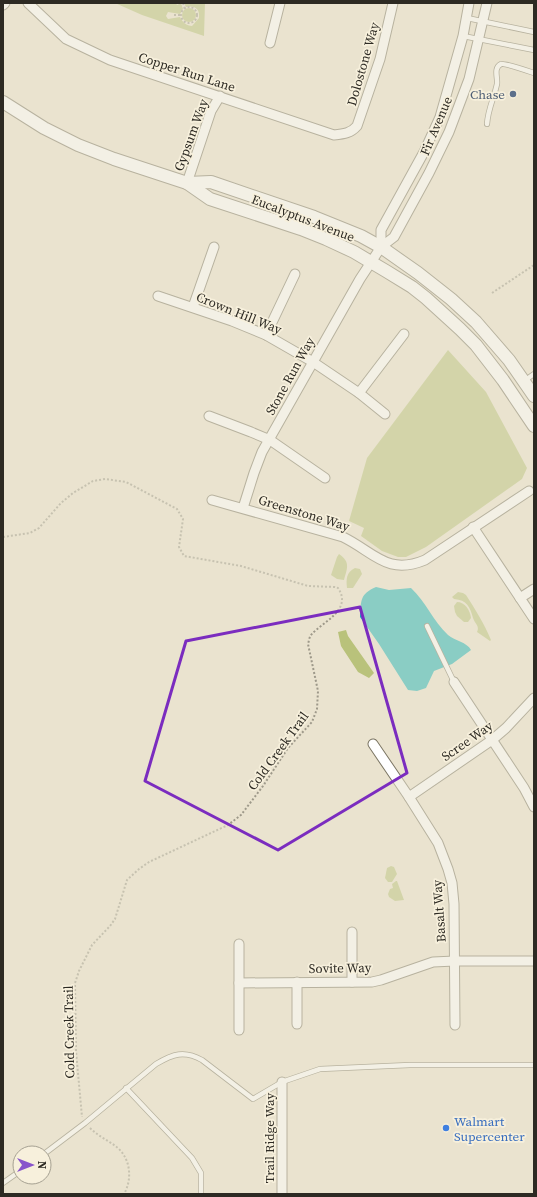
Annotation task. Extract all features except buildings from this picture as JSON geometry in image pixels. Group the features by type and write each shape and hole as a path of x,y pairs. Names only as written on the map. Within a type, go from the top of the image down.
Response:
{"main road":[{"name":"Eucalyptus Avenue","path":"3,102 44,128 78,145 114,159 188,183 210,199 320,236 354,252 412,287 460,328 476,345 534,426"},
{"name":"Eucalyptus Avenue","path":"188,183 211,182 314,217 361,236 380,247 418,273 451,299 476,322 509,360 529,377 534,396"},
{"path":"460,328 485,346 513,379 529,377"}],"street":[{"name":"Copper Run Lane","path":"28,3 66,38 110,60 334,135 353,131"},
{"path":"270,43 280,3"},
{"name":"Dolostone Way","path":"353,131 360,120 380,59 393,3"},
{"name":"Fir Avenue","path":"380,247 381,230 424,152 440,117 463,36 470,3"},
{"name":"Fir Avenue","path":"371,262 380,247 394,237 440,152 455,118 469,79 487,3"},
{"name":"Gypsum Way","path":"188,183 212,111 220,96"},
{"path":"193,307 214,247"},
{"name":"Stone Run Way","path":"243,508 262,452 371,262"},
{"path":"266,335 295,274"},
{"name":"Crown Hill Way","path":"158,296 193,307 266,335 313,362 359,393 385,414"},
{"path":"359,393 404,334"},
{"path":"209,416 270,440 325,478"},
{"name":"Greenstone Way","path":"212,500 343,537 354,542 375,557 400,566 414,565 425,560 529,491"},
{"path":"473,527 534,619"},
{"path":"520,598 534,589"},
{"path":"454,682 524,788 534,807"},
{"name":"Scree Way","path":"409,797 492,740 506,728 534,698"},
{"name":"Basalt Way","path":"373,744 438,843 448,869 452,883 454,904 454,1025"},
{"path":"352,932 352,982"},
{"path":"239,944 239,1030"},
{"name":"Sovite Way","path":"239,983 372,982 429,963 455,961 534,961"},
{"path":"296,1024 297,982"},
{"name":"Trail Ridge Way","path":"282,1082 282,1194"}],"lane":[{"path":"467,18 534,32"},
{"path":"463,36 534,50"},
{"path":"487,124 497,82 497,67 507,64 534,73"},
{"path":"427,626 454,682"},
{"path":"52,1148 85,1123 156,1064 164,1059 179,1054 194,1056 202,1060 253,1099 282,1082 320,1069 335,1067 410,1064 534,1064"},
{"path":"126,1088 192,1158 201,1173 201,1194"},
{"path":"3,1183 12,1177"}],"path":[{"path":"183,3 185,9"},
{"path":"189,7 194,8 197,13 197,18 194,22 189,23 184,21 181,15 182,11 189,7"},
{"path":"174,16 181,15"},
{"path":"492,293 534,265"},
{"name":"Cold Creek Trail","path":"3,537 30,533 40,528 61,503 93,481 105,479 116,480 126,482 161,499 180,512 183,524 179,548 184,556 241,566 308,586 335,587 338,588 341,596 340,607 336,614 309,636 308,644 318,691 317,709 312,722 288,748 263,786 241,815 228,825 149,862 127,880 115,920 94,942 79,971 75,983 76,1051 79,1098 81,1114 85,1123"},
{"path":"85,1123 99,1136 120,1150 124,1156 127,1163 129,1176 124,1194"}],"highlighted area":[{"path":"360,607 407,773 278,850 145,781 186,641"}],"green space":[{"path":"115,3 176,3 177,5 181,3 183,9 180,14 168,12 166,16 168,19 180,17 182,21 192,26 199,18 199,12 194,7 186,7 184,3 205,3 204,36 142,15"},
{"path":"189,8 194,10 196,15 194,20 189,22 184,20 182,15 184,10"},
{"path":"448,350 486,392 527,468 522,479 426,547 406,557 398,557 382,551 361,536 364,528 349,521 367,458"},
{"path":"339,554 347,563 344,580 337,579 331,575"},
{"path":"355,568 360,569 362,574 353,588 347,588 348,574"},
{"path":"458,592 466,595 485,628 491,640 490,641 477,632 478,627 467,605 452,597"},
{"path":"457,602 465,605 470,612 471,618 468,622 464,622 457,616 454,606"},
{"path":"346,630 348,636 374,673 369,678 358,672 341,646 338,632"},
{"path":"391,866 394,867 397,874 392,882 388,882 385,878 387,868"},
{"path":"396,881 404,900 395,901 389,897 388,894 390,889 393,888 392,884"}],"water":[{"path":"376,587 389,590 411,588 421,599 443,630 454,639 467,645 471,650 452,664 434,671 426,688 417,691 408,690 360,617 362,598 367,592"}],"place":[{"name":"Chase","path":"513,94"},
{"name":"Walmart Supercenter","path":"446,1128"}]}
